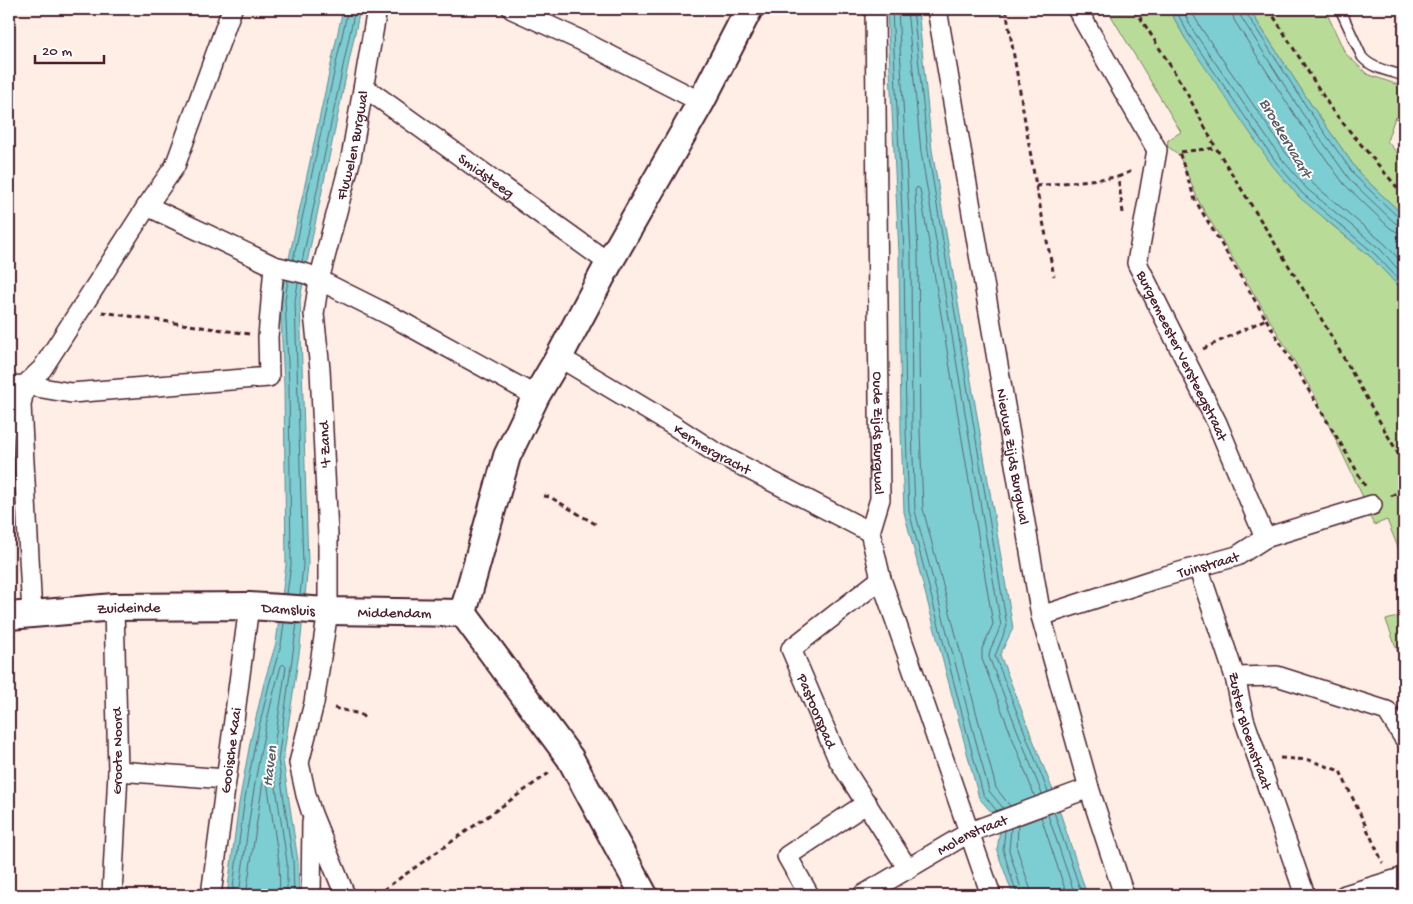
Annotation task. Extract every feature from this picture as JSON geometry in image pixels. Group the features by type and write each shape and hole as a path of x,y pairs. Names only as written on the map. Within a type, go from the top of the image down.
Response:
{"street":[{"path":"17,385 42,369 175,166 232,9"},
{"name":"Fluwelen Burgwal","path":"313,277 351,158 377,9"},
{"path":"512,9 580,40 700,102"},
{"path":"644,895 570,758 463,613 507,456 536,396 700,102 749,9"},
{"name":"Oude Zijds Burgwal","path":"870,532 880,499 875,9"},
{"name":"Nieuwe Zijds Burgwal","path":"937,9 1041,616 1081,791 1124,895"},
{"name":"Burgemeester Versteegstraat","path":"1077,9 1157,150 1137,263 1218,423 1265,538"},
{"name":"Smidsteeg","path":"364,87 609,263"},
{"path":"147,206 279,267 313,277 393,317 536,396"},
{"path":"17,385 71,393 269,377 268,337 279,267"},
{"name":"'t Zand","path":"312,814 299,763 314,703 318,611 328,534 320,369 314,314 313,277"},
{"name":"Kermergracht","path":"559,357 713,451 870,532"},
{"path":"17,385 21,405 21,615"},
{"name":"Tuinstraat","path":"1041,616 1154,579 1237,556 1265,538 1369,497"},
{"path":"870,532 881,578 978,829 991,895"},
{"name":"Zuster Bloemstraat","path":"1198,567 1235,677 1244,719 1305,895"},
{"name":"Pastoorspad","path":"881,578 791,649 838,758 908,869"},
{"name":"Damsluis","path":"249,606 318,611"},
{"name":"Zuideinde","path":"21,615 114,607 249,606"},
{"name":"Gooische Kaai","path":"211,895 249,606"},
{"name":"Groote Noord","path":"112,895 118,771 114,607"},
{"name":"Middendam","path":"318,611 463,613"},
{"path":"1235,677 1277,676 1387,711 1404,738"},
{"path":"118,771 226,779"},
{"name":"Molenstraat","path":"863,895 978,829 1081,791"},
{"path":"809,895 787,856 867,803"},
{"path":"311,895 312,814"},
{"path":"312,814 345,895"},
{"path":"1345,895 1397,880"}],"lane":[{"path":"1340,9 1366,62 1372,66 1404,76"}],"path":[{"path":"1006,9 1036,186 1054,276"},
{"path":"1135,9 1183,86 1216,148 1318,313 1404,464"},
{"path":"1269,9 1332,110 1404,194"},
{"path":"1216,148 1179,152 1195,200 1354,466 1369,497"},
{"path":"1036,186 1118,177"},
{"path":"82,309 268,337"},
{"path":"1185,358 1266,319"},
{"path":"544,496 550,496 597,525"},
{"path":"314,703 360,714 366,719"},
{"path":"1257,756 1309,760 1340,771 1388,872 1397,880"},
{"path":"376,895 570,758"}],"green space":[{"path":"1107,9 1169,9 1185,38 1327,221 1372,258 1404,292 1404,575 1399,550 1387,520 1374,525 1366,509 1363,497 1314,394 1199,202 1179,155 1167,146 1168,140 1181,132"},
{"path":"1249,9 1325,9 1345,53 1367,74 1404,87 1404,128 1395,117 1387,141 1404,161 1404,216 1359,173 1312,106"},
{"path":"1404,615 1404,669 1386,620"}],"water":[{"name":"Haven","path":"343,9 360,9 300,300 308,565 300,647 283,760 298,861 299,895 227,895 239,803 250,743 264,683 276,643 286,565 284,384 280,300"},
{"path":"887,9 918,9 932,150 1013,628 1000,655 1053,791 1087,895 1013,895 997,851 1000,829 993,814 979,798 904,512 899,253"},
{"name":"Broekervaart","path":"1169,9 1249,9 1312,106 1359,173 1404,216 1404,292 1372,258 1299,197 1272,165 1185,38"}]}
